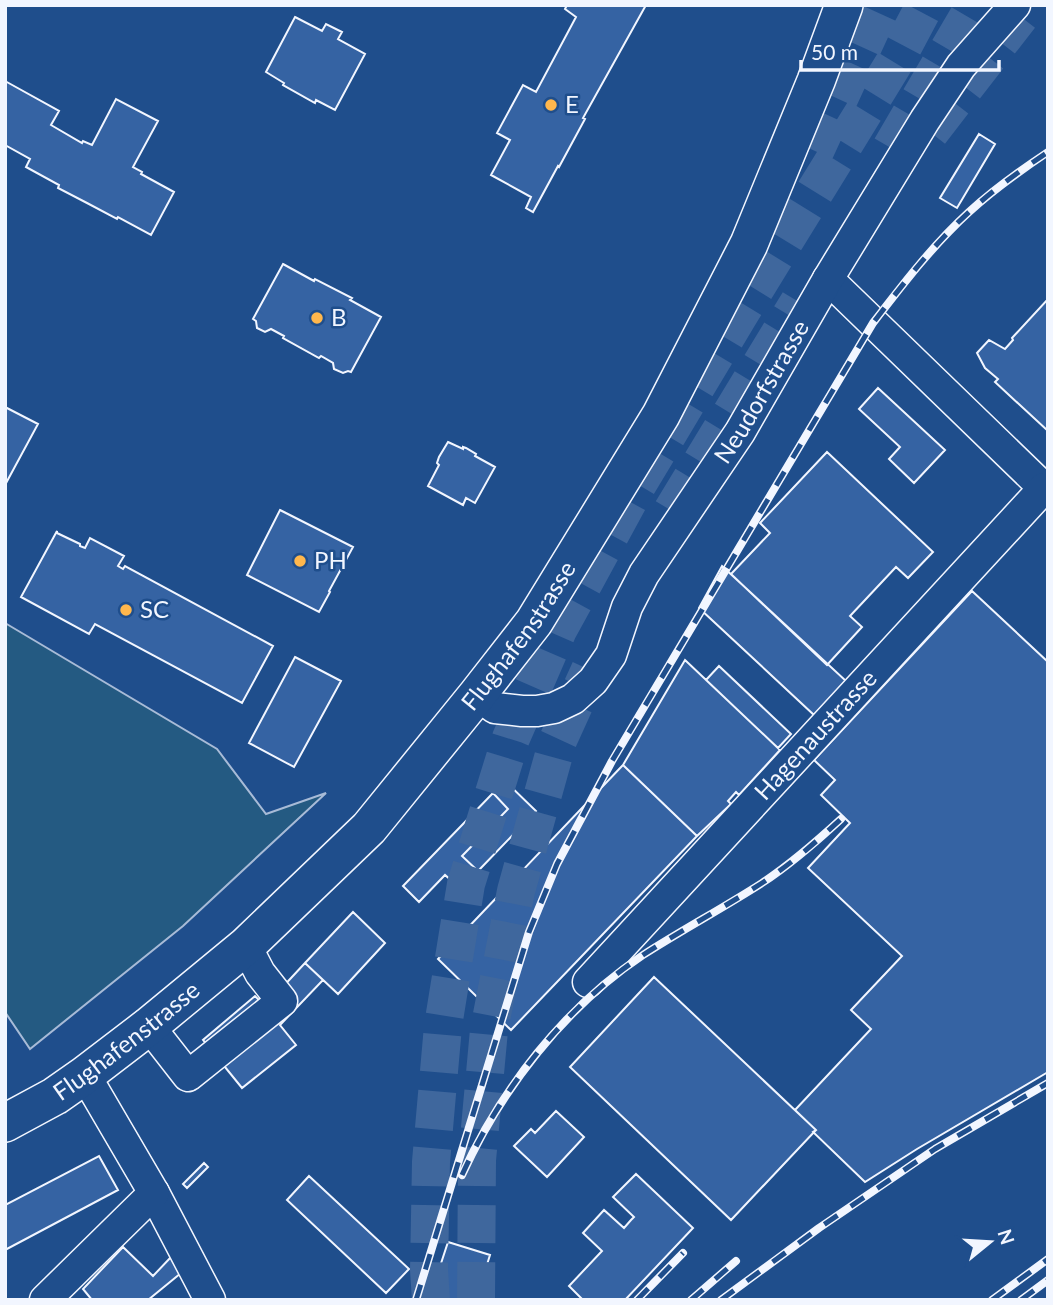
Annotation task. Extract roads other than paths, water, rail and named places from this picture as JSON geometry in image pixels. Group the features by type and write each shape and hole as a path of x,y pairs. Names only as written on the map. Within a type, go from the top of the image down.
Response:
{"main road":[{"name":"Flughafenstrasse","path":"5,1123 55,1096 85,1075 246,946 369,828 534,622 661,415 749,244 817,81 844,5"}],"street":[{"name":"Neudorfstrasse","path":"477,695 495,708 522,711 554,708 573,699 593,681 611,655 628,607 644,574 740,432 828,279 925,120 961,66 1014,5"},
{"name":"Hagenaustrasse","path":"588,982 1046,490 828,279"},
{"path":"149,1026 188,1076 282,1001 260,973 246,946"},
{"path":"85,1075 153,1193 210,1300"},
{"path":"45,1300 153,1193"}],"tunnel":[{"path":"815,151 882,5"},
{"path":"431,1300 431,1162 443,1026 466,884 511,738 558,630 636,487 897,58 925,5"},
{"path":"891,148 975,5"},
{"path":"930,132 1020,16"},
{"path":"672,511 799,302"},
{"path":"476,1300 477,1160 489,1030 516,891 558,740 590,670"}],"railway":[{"path":"416,1300 529,932 557,864 612,761 873,323 919,265 956,225 997,188 1048,152"},
{"path":"462,1175 478,1143 516,1082 561,1025 587,1000 643,955 773,876 841,819"},
{"path":"721,1300 819,1228 935,1149 1048,1083"},
{"path":"637,1300 683,1253"},
{"path":"992,1300 1048,1259"},
{"path":"691,1300 736,1261"},
{"path":"1021,1300 1048,1280"}],"place":[{"name":"E","path":"551,105"},
{"name":"B","path":"317,318"},
{"name":"PH","path":"300,561"},
{"name":"SC","path":"126,610"}]}
